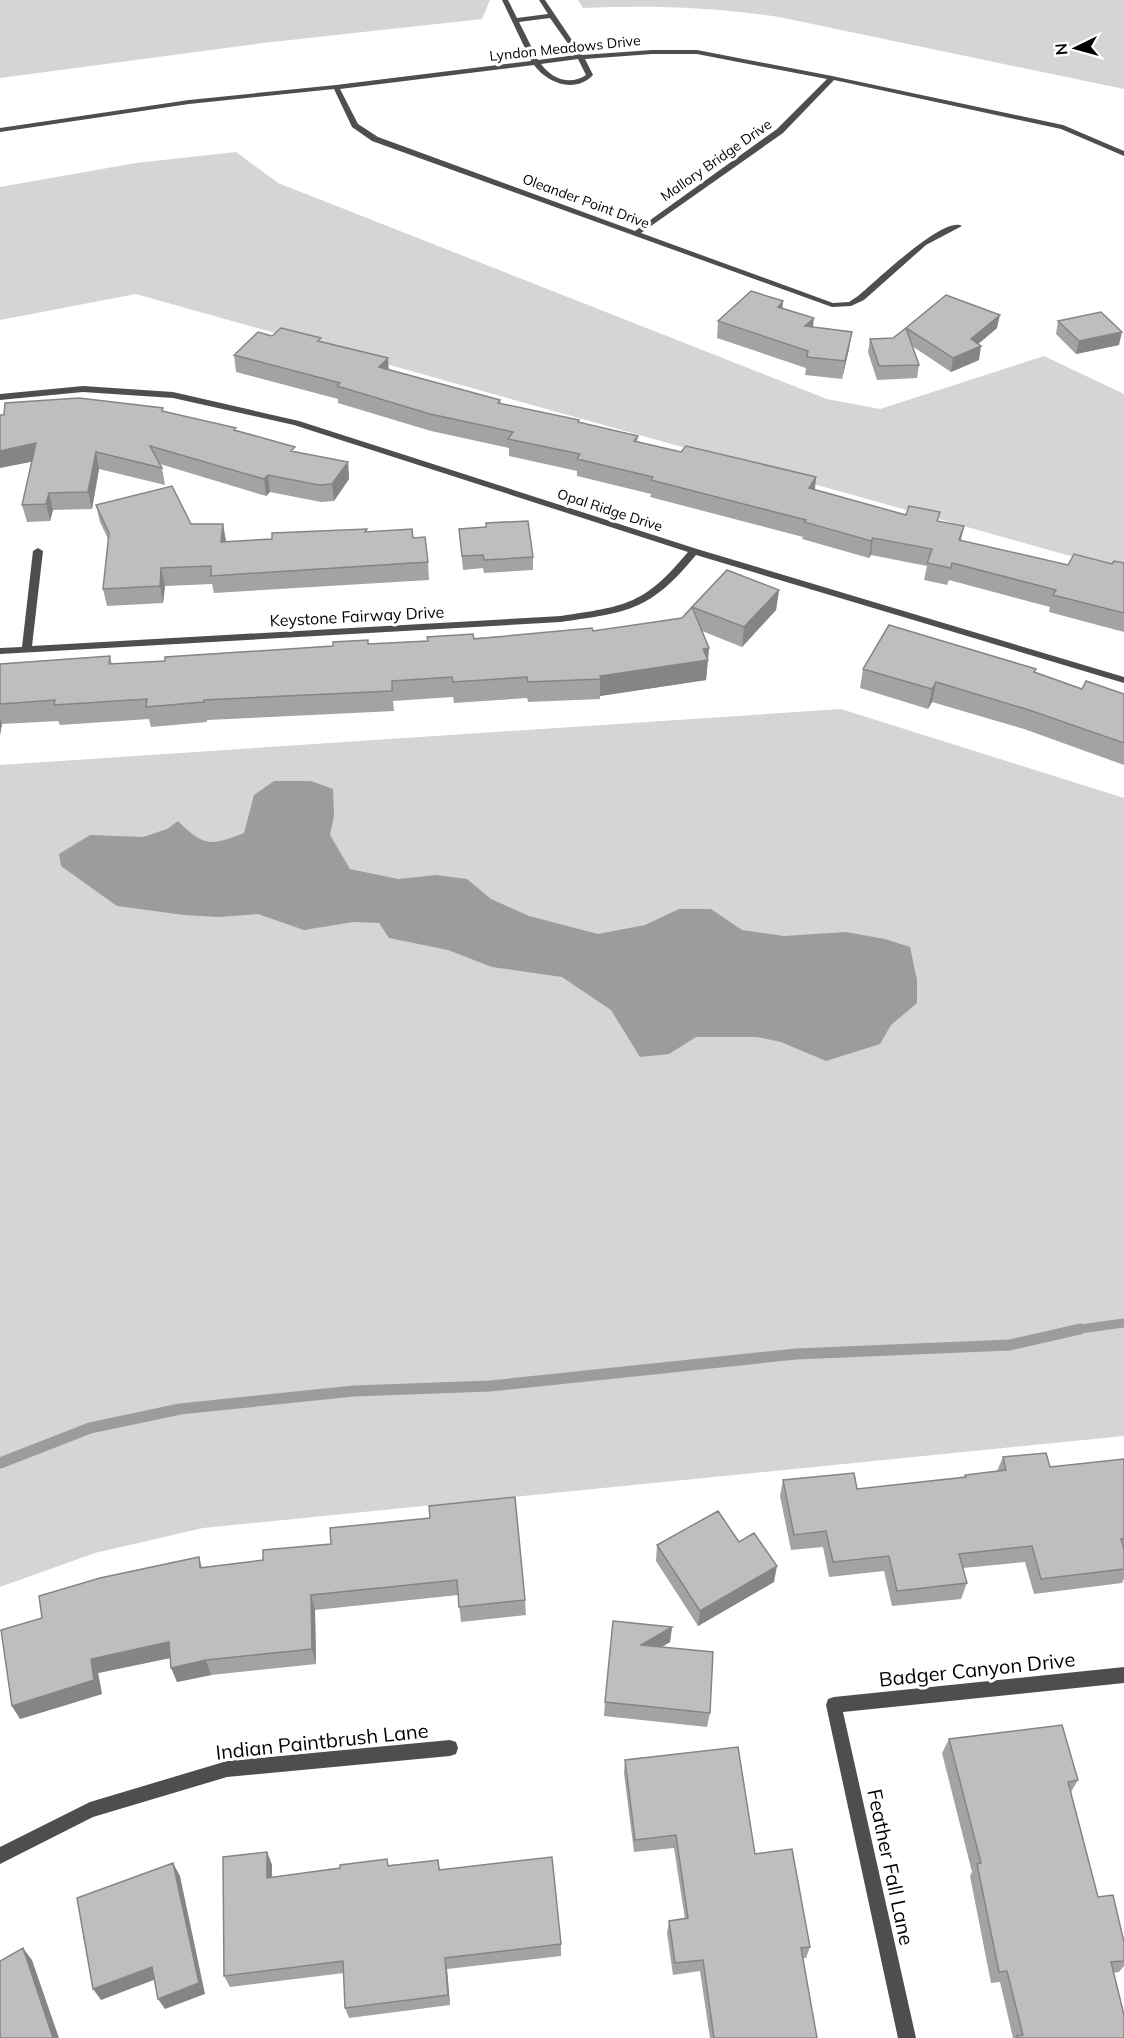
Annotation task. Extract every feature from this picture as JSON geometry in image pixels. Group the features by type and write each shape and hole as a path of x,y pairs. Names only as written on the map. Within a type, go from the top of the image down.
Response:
{"street":[{"path":"505,0 537,63 549,79 561,83 576,82 590,75 589,70 542,0"},
{"path":"515,20 552,16"},
{"name":"Lyndon Meadows Drive","path":"0,130 189,102 336,87 580,57 652,52 697,52 1064,127 1124,154"},
{"name":"Mallory Bridge Drive","path":"635,234 780,131 832,78"},
{"name":"Oleander Point Drive","path":"336,87 355,125 375,139 832,305 851,304 861,298 923,243 958,226"},
{"name":"Opal Ridge Drive","path":"0,397 83,389 173,395 296,423 694,551 1124,680"},
{"path":"26,651 38,551"},
{"name":"Keystone Fairway Drive","path":"0,651 561,619 624,607 650,597 668,582 694,551"},
{"name":"Badger Canyon Drive","path":"834,1705 1124,1675"},
{"name":"Feather Fall Lane","path":"834,1705 907,2038"},
{"name":"Indian Paintbrush Lane","path":"0,1856 90,1810 227,1769 450,1748"}],"shaded area":[{"path":"0,0 490,0 482,19 263,43 0,78"},
{"path":"578,0 1124,0 1124,89 779,17 681,8 583,8"},
{"path":"236,152 278,183 827,399 880,409 1044,356 1124,394 1124,571 136,294 0,320 0,187 136,163"},
{"path":"841,709 1124,798 1124,1436 203,1528 95,1553 0,1587 0,765"},
{"path":"274,781 311,781 333,789 334,816 330,835 350,869 398,879 436,875 467,879 491,899 529,916 598,934 645,925 679,909 711,909 742,930 784,936 846,932 885,939 910,947 917,980 917,1003 891,1025 880,1044 826,1061 781,1042 757,1037 696,1037 669,1054 640,1057 611,1010 562,977 492,967 448,950 389,938 379,923 353,922 304,930 258,914 219,917 117,906 61,866 59,854 90,835 143,837 167,829 178,821 195,836 208,842 244,833 254,795"}],"building":[{"path":"751,291 783,301 778,307 814,318 805,326 852,332 845,361 807,357 808,351 718,321"},
{"path":"946,295 1000,315 971,339 981,346 953,358 906,328"},
{"path":"1101,312 1122,332 1079,341 1058,321"},
{"path":"281,328 321,338 318,341 388,358 379,367 500,400 498,403 579,420 578,422 638,436 634,441 681,452 686,446 816,477 809,488 906,515 909,506 940,512 937,521 964,526 959,540 1068,565 1074,554 1112,564 1114,561 1124,563 1124,613 1053,595 1056,590 952,563 951,568 927,563 932,549 873,538 871,541 804,522 806,520 651,480 653,477 577,459 580,454 508,439 513,432 430,414 337,386 340,383 234,355 258,332 272,336"},
{"path":"906,328 919,365 879,366 870,339 893,338"},
{"path":"79,398 163,408 162,411 236,428 234,430 295,447 291,451 348,462 332,484 319,485 268,475 264,479 150,446 162,468 96,452 88,492 49,493 46,504 22,505 36,443 0,451 0,415 4,415 5,403"},
{"path":"172,486 191,524 223,524 221,542 272,539 272,533 412,529 413,538 425,537 428,562 211,576 211,566 161,568 160,586 103,589 109,533 96,505"},
{"path":"528,521 533,557 484,560 483,555 462,556 459,529 486,527 486,523"},
{"path":"727,570 779,590 744,627 692,607"},
{"path":"692,607 709,648 703,649 708,660 600,676 601,679 528,682 527,677 453,682 452,677 392,681 392,691 204,700 204,702 146,707 147,699 54,705 55,700 0,704 0,664 110,656 109,664 165,661 165,657 333,646 333,642 368,640 368,644 428,641 427,637 473,634 474,639 592,628 593,631 682,618"},
{"path":"889,625 1036,669 1034,672 1082,689 1086,681 1124,694 1124,743 1029,710 936,682 932,689 863,669"},
{"path":"1046,1453 1050,1467 1124,1459 1124,1539 1121,1539 1124,1549 1124,1569 1041,1579 1032,1546 959,1554 967,1583 897,1591 889,1556 833,1562 826,1531 794,1535 783,1480 854,1473 857,1489 966,1477 965,1475 1006,1470 1003,1457"},
{"path":"515,1497 525,1600 459,1607 457,1580 311,1595 312,1649 206,1660 171,1668 169,1642 91,1659 94,1680 12,1706 1,1630 42,1618 39,1596 100,1578 199,1557 200,1568 263,1560 263,1550 331,1544 330,1528 430,1518 429,1506"},
{"path":"718,1511 739,1542 754,1533 777,1566 700,1611 657,1545"},
{"path":"613,1621 672,1627 641,1645 713,1652 710,1713 605,1702"},
{"path":"1062,1725 1078,1780 1068,1782 1098,1897 1113,1895 1124,1942 1124,1961 1111,1962 1124,2015 1124,2038 1017,2038 1023,2035 1007,1971 999,1972 977,1864 981,1863 949,1739"},
{"path":"738,1747 755,1854 792,1849 810,1947 801,1948 817,2038 714,2038 703,1960 675,1963 669,1921 688,1918 676,1835 635,1840 625,1760"},
{"path":"267,1852 267,1878 387,1859 388,1866 438,1860 439,1870 552,1857 561,1944 445,1958 448,1995 345,2008 343,1961 224,1976 223,1857"},
{"path":"173,1863 199,1983 158,1999 152,1967 93,1989 77,1898"},
{"path":"23,1948 53,2038 0,2038 0,1961"}],"waterway":[{"path":"1080,1329 1124,1323"},
{"path":"0,1463 90,1428 180,1409 354,1391 490,1386 796,1354 1010,1345 1080,1329"},
{"path":"1073,1330 1080,1329"}]}
